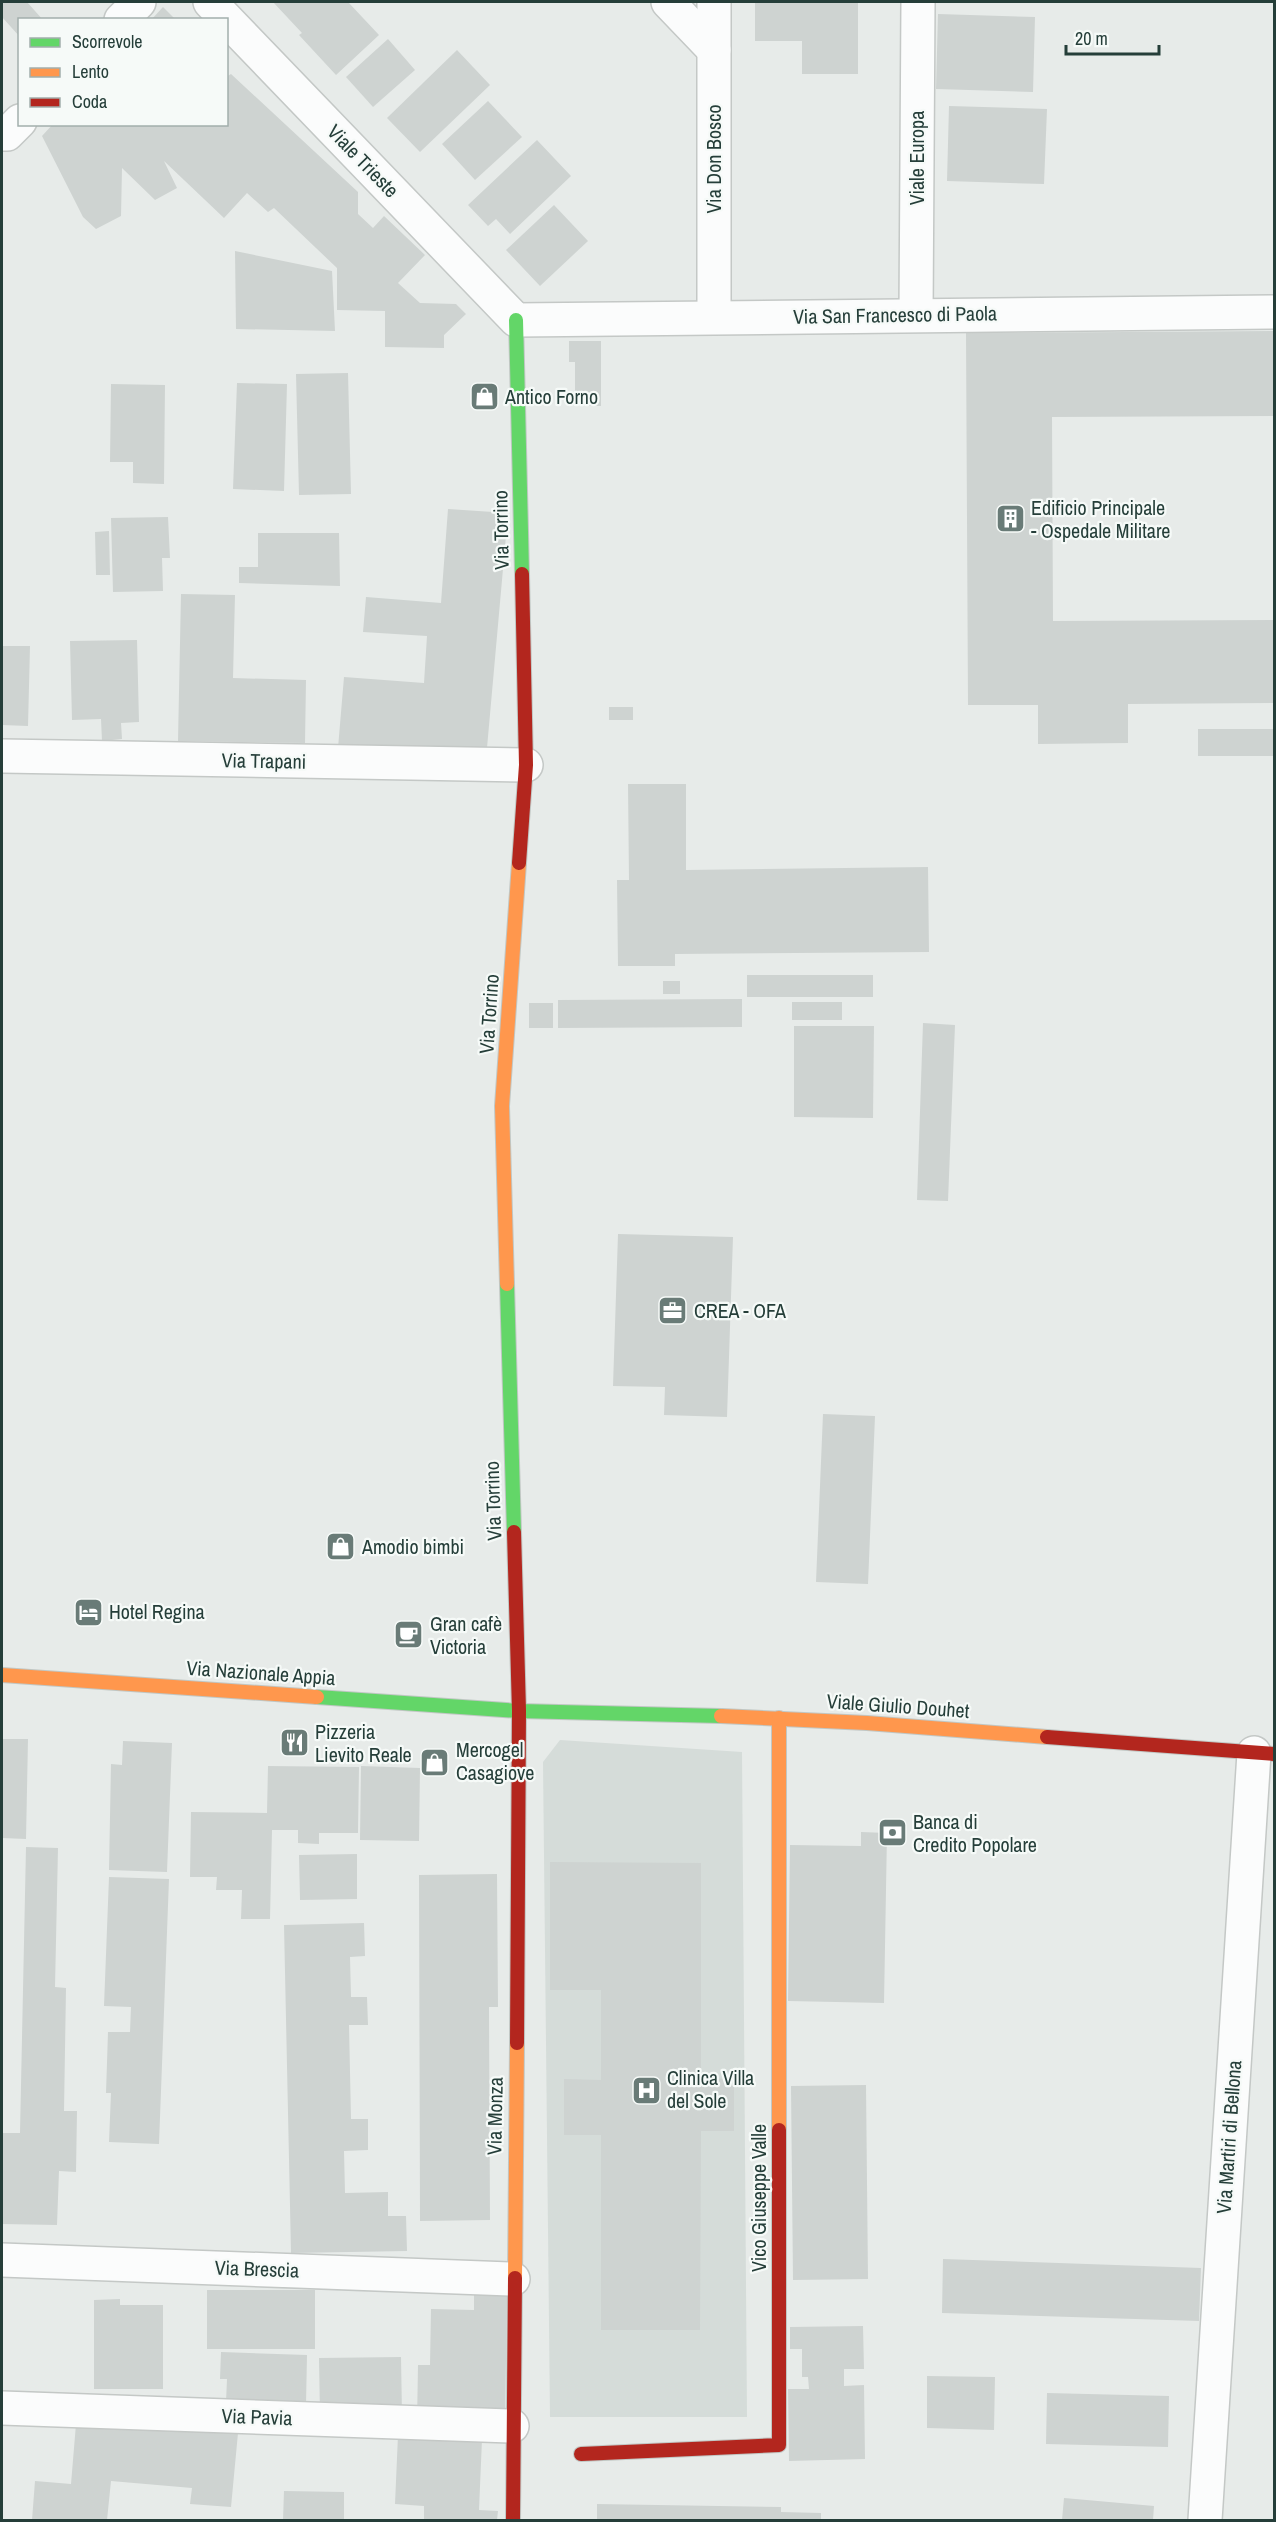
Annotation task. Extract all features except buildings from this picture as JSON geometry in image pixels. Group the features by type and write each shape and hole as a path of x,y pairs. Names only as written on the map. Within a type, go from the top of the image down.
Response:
{"street":[{"path":"123,18 139,2"},
{"name":"Viale Trieste","path":"210,2 225,18"},
{"path":"668,2 714,50"},
{"name":"Via Don Bosco","path":"714,2 714,317"},
{"name":"Viale Europa","path":"916,315 918,2"},
{"name":"Viale Trieste","path":"228,21 516,320"},
{"path":"2,134 7,134 18,123"},
{"name":"Via San Francesco di Paola","path":"516,320 1275,312"},
{"name":"Via Torrino","path":"516,320 526,765 502,1106 519,1711"},
{"name":"Via Trapani","path":"2,756 526,765"},
{"name":"Via Nazionale Appia","path":"2,1675 519,1711"},
{"name":"Viale Giulio Douhet","path":"519,1711 778,1718 1264,1754"},
{"name":"Via Monza","path":"513,2520 519,1711"},
{"name":"Vico Giuseppe Valle","path":"581,2454 778,2445 778,1718"},
{"name":"Via Martiri di Bellona","path":"1205,2520 1264,1754"},
{"name":"Via Brescia","path":"2,2260 513,2279"},
{"name":"Via Pavia","path":"2,2408 512,2426"}],"shaded area":[{"name":"Clinica Villa del Sole","path":"560,1740 742,1752 747,2417 550,2417 543,1762"}],"traffic: fast":[{"path":"516,320 522,574"},
{"path":"507,1284 514,1532"},
{"path":"317,1697 519,1711 721,1716"}],"traffic: slow":[{"path":"507,1284 502,1106 519,863"},
{"path":"2,1675 317,1697"},
{"path":"721,1716 867,1723 1047,1737"},
{"path":"779,1718 779,2130"},
{"path":"515,2278 517,2043"}],"traffic: jam":[{"path":"519,863 526,765 522,574"},
{"path":"514,1532 519,1711 517,2043"},
{"path":"1047,1737 1274,1754"},
{"path":"581,2454 779,2445 779,2130"},
{"path":"513,2520 515,2278"}],"place":[{"name":"Antico Forno","path":"484,397"},
{"name":"Edificio Principale - Ospedale Militare","path":"1010,519"},
{"name":"CREA - OFA","path":"673,1311"},
{"name":"Amodio bimbi","path":"341,1547"},
{"name":"Hotel Regina","path":"88,1612"},
{"name":"Gran cafè Victoria","path":"409,1635"},
{"name":"Pizzeria Lievito Reale","path":"294,1743"},
{"name":"Mercogel Casagiove","path":"435,1762"},
{"name":"Banca di Credito Popolare","path":"892,1833"},
{"name":"Clinica Villa del Sole","path":"646,2090"}]}
